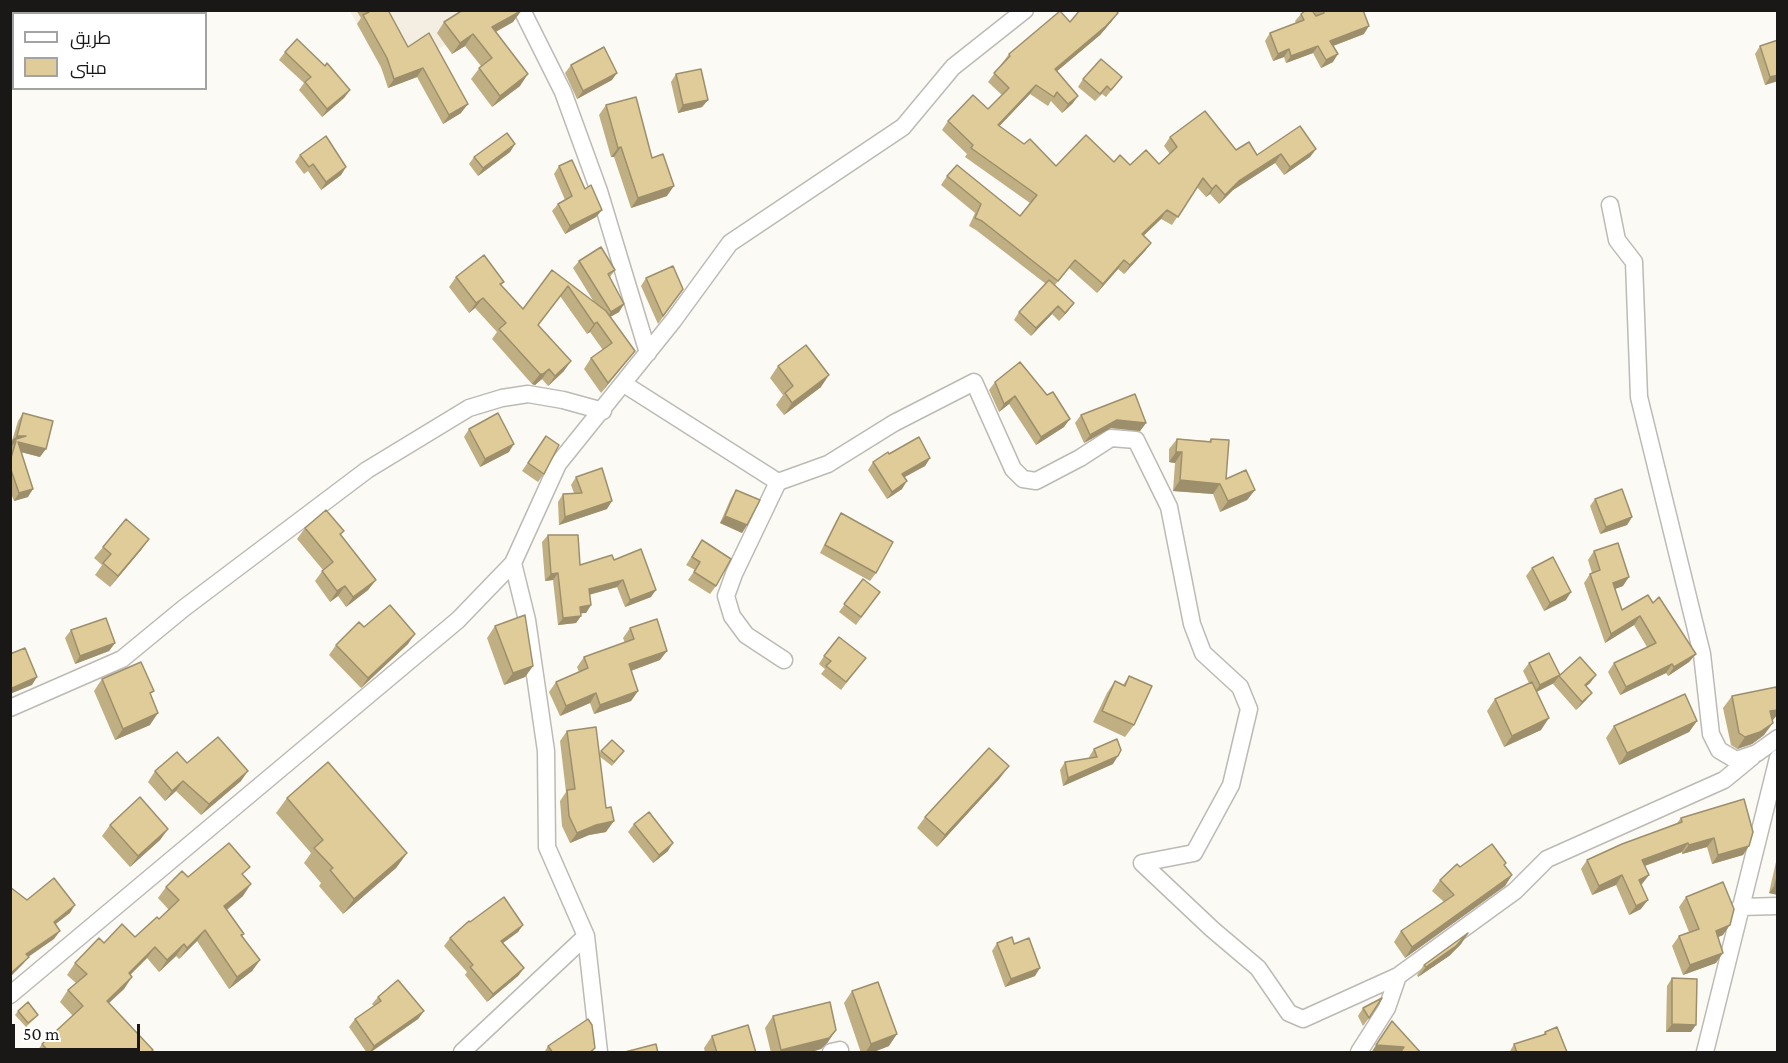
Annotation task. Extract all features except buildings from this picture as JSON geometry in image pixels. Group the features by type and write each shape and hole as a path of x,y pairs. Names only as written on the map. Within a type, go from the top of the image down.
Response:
{"street":[{"path":"522,10 567,103 599,191 648,353"},
{"path":"10,995 459,620 513,563 558,464 603,411 730,243 903,127 953,67 1025,10"},
{"path":"1610,205 1617,240 1634,262 1639,397 1702,654 1711,734 1719,750 1736,760 1757,753"},
{"path":"784,660 746,635 732,616 726,596 734,574 778,482 828,464 894,423 974,382 1012,470 1023,479 1036,482 1111,438 1136,440 1169,507 1192,624 1203,653 1240,687 1249,709 1231,785 1194,853 1142,863 1212,929 1258,968 1289,1013 1303,1019 1398,976 1515,891 1547,858 1724,780 1778,738"},
{"path":"624,384 778,482"},
{"path":"10,708 122,659 184,608 367,470 469,408 502,398 528,394 563,400 603,411"},
{"path":"513,563 527,621 546,751 547,847 586,936 599,1053"},
{"path":"1705,1053 1778,758"},
{"path":"1740,907 1778,906"},
{"path":"462,1053 586,936"},
{"path":"1359,1053 1388,1008 1398,976"}],"shaded area":[{"path":"350,11 507,11 386,78"}]}
